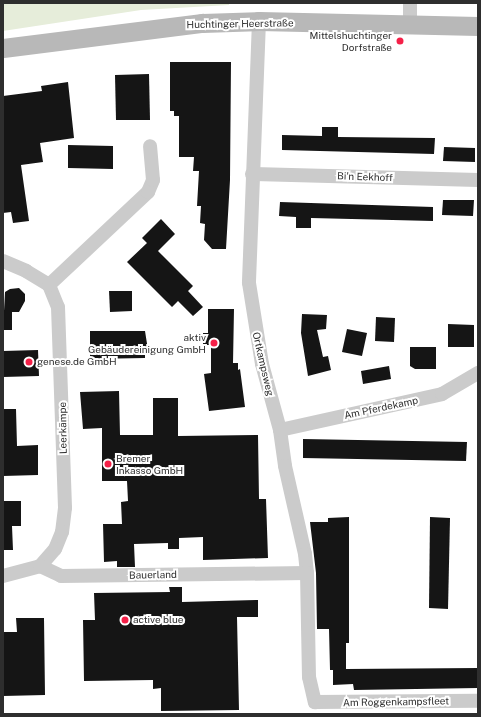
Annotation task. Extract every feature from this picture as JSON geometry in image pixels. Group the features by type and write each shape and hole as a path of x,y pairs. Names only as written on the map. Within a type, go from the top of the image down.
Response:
{"main road":[{"name":"Huchtinger Heerstraße","path":"3,48 146,28 259,21 478,26"}],"street":[{"path":"410,3 410,25"},
{"name":"Ortkampsweg","path":"259,21 249,246 251,298 262,364 280,430 307,573 309,677 315,702"},
{"path":"3,261 26,271 49,285 148,192 153,180 150,146"},
{"name":"Bi'n Eekhoff","path":"252,174 478,180"},
{"name":"Leerkämpe","path":"40,566 55,549 62,532 65,508 61,340 58,307 49,285"},
{"name":"Am Pferdekamp","path":"280,430 442,394 478,373"},
{"path":"3,576 40,566"},
{"name":"Bauerland","path":"40,566 61,576 307,573"},
{"name":"Am Roggenkampsfleet","path":"315,702 478,701"}],"green space":[{"path":"3,3 229,3 229,5 141,10 3,31"}],"building":[{"path":"170,62 231,62 230,180 226,249 212,249 204,240 205,224 200,223 201,206 197,206 199,171 193,171 194,157 179,157 179,116 174,116 174,111 170,111"},
{"path":"149,74 150,120 116,120 115,75"},
{"path":"68,82 74,138 40,143 43,162 21,165 29,221 13,223 11,212 3,213 3,96 42,91 41,86"},
{"path":"322,127 338,127 338,137 435,138 434,154 282,150 282,135 322,136"},
{"path":"68,145 113,146 113,169 68,168"},
{"path":"444,147 475,148 475,162 443,161"},
{"path":"443,200 474,200 473,216 442,215"},
{"path":"280,202 433,207 433,221 311,218 311,228 296,228 296,217 279,216"},
{"path":"161,219 175,234 158,251 193,286 188,291 203,307 193,316 178,301 172,307 127,262 147,243 142,238"},
{"path":"19,288 25,294 25,301 19,312 12,312 12,330 3,330 5,292 10,289"},
{"path":"109,291 132,291 132,311 110,312"},
{"path":"208,309 234,309 233,363 238,363 238,370 240,369 245,407 209,411 204,374 211,373 211,345 203,345 203,333 208,333"},
{"path":"302,314 327,315 326,329 317,330 323,357 328,356 331,370 308,376 301,333"},
{"path":"376,317 395,318 394,342 375,341"},
{"path":"448,324 474,325 474,347 448,347"},
{"path":"347,329 367,333 362,356 342,352"},
{"path":"90,331 145,331 148,350 145,350 145,358 90,359"},
{"path":"410,347 436,347 436,369 415,369 410,366"},
{"path":"38,350 39,376 3,377 3,351"},
{"path":"389,366 391,379 363,384 361,371"},
{"path":"119,391 120,435 153,435 153,398 178,398 178,436 258,435 259,499 266,499 268,558 203,560 203,537 179,538 179,549 168,549 168,543 134,544 135,567 117,567 117,561 104,562 103,524 122,524 121,502 128,501 127,481 102,481 102,428 83,429 80,392"},
{"path":"3,409 16,409 17,446 38,445 38,475 3,476"},
{"path":"303,439 467,442 466,461 303,458"},
{"path":"3,501 21,501 21,526 12,526 13,550 3,550"},
{"path":"349,517 349,643 346,643 346,669 478,668 478,688 354,690 353,684 333,685 333,670 330,670 329,629 317,629 316,573 310,522 328,522 328,518"},
{"path":"430,517 450,518 448,609 429,608"},
{"path":"169,587 182,587 182,602 258,600 258,617 237,617 239,710 161,711 161,688 153,689 153,680 84,681 83,620 95,620 94,593 170,592"},
{"path":"16,618 44,618 45,695 3,696 3,632 17,632"}],"place":[{"name":"Mittelshuchtinger Dorfstraße","path":"400,41"},
{"name":"aktiv Gebäudereinigung GmbH","path":"214,343"},
{"name":"genese.de GmbH","path":"29,362"},
{"name":"Bremer Inkasso GmbH","path":"108,464"},
{"name":"active blue","path":"125,620"}]}
